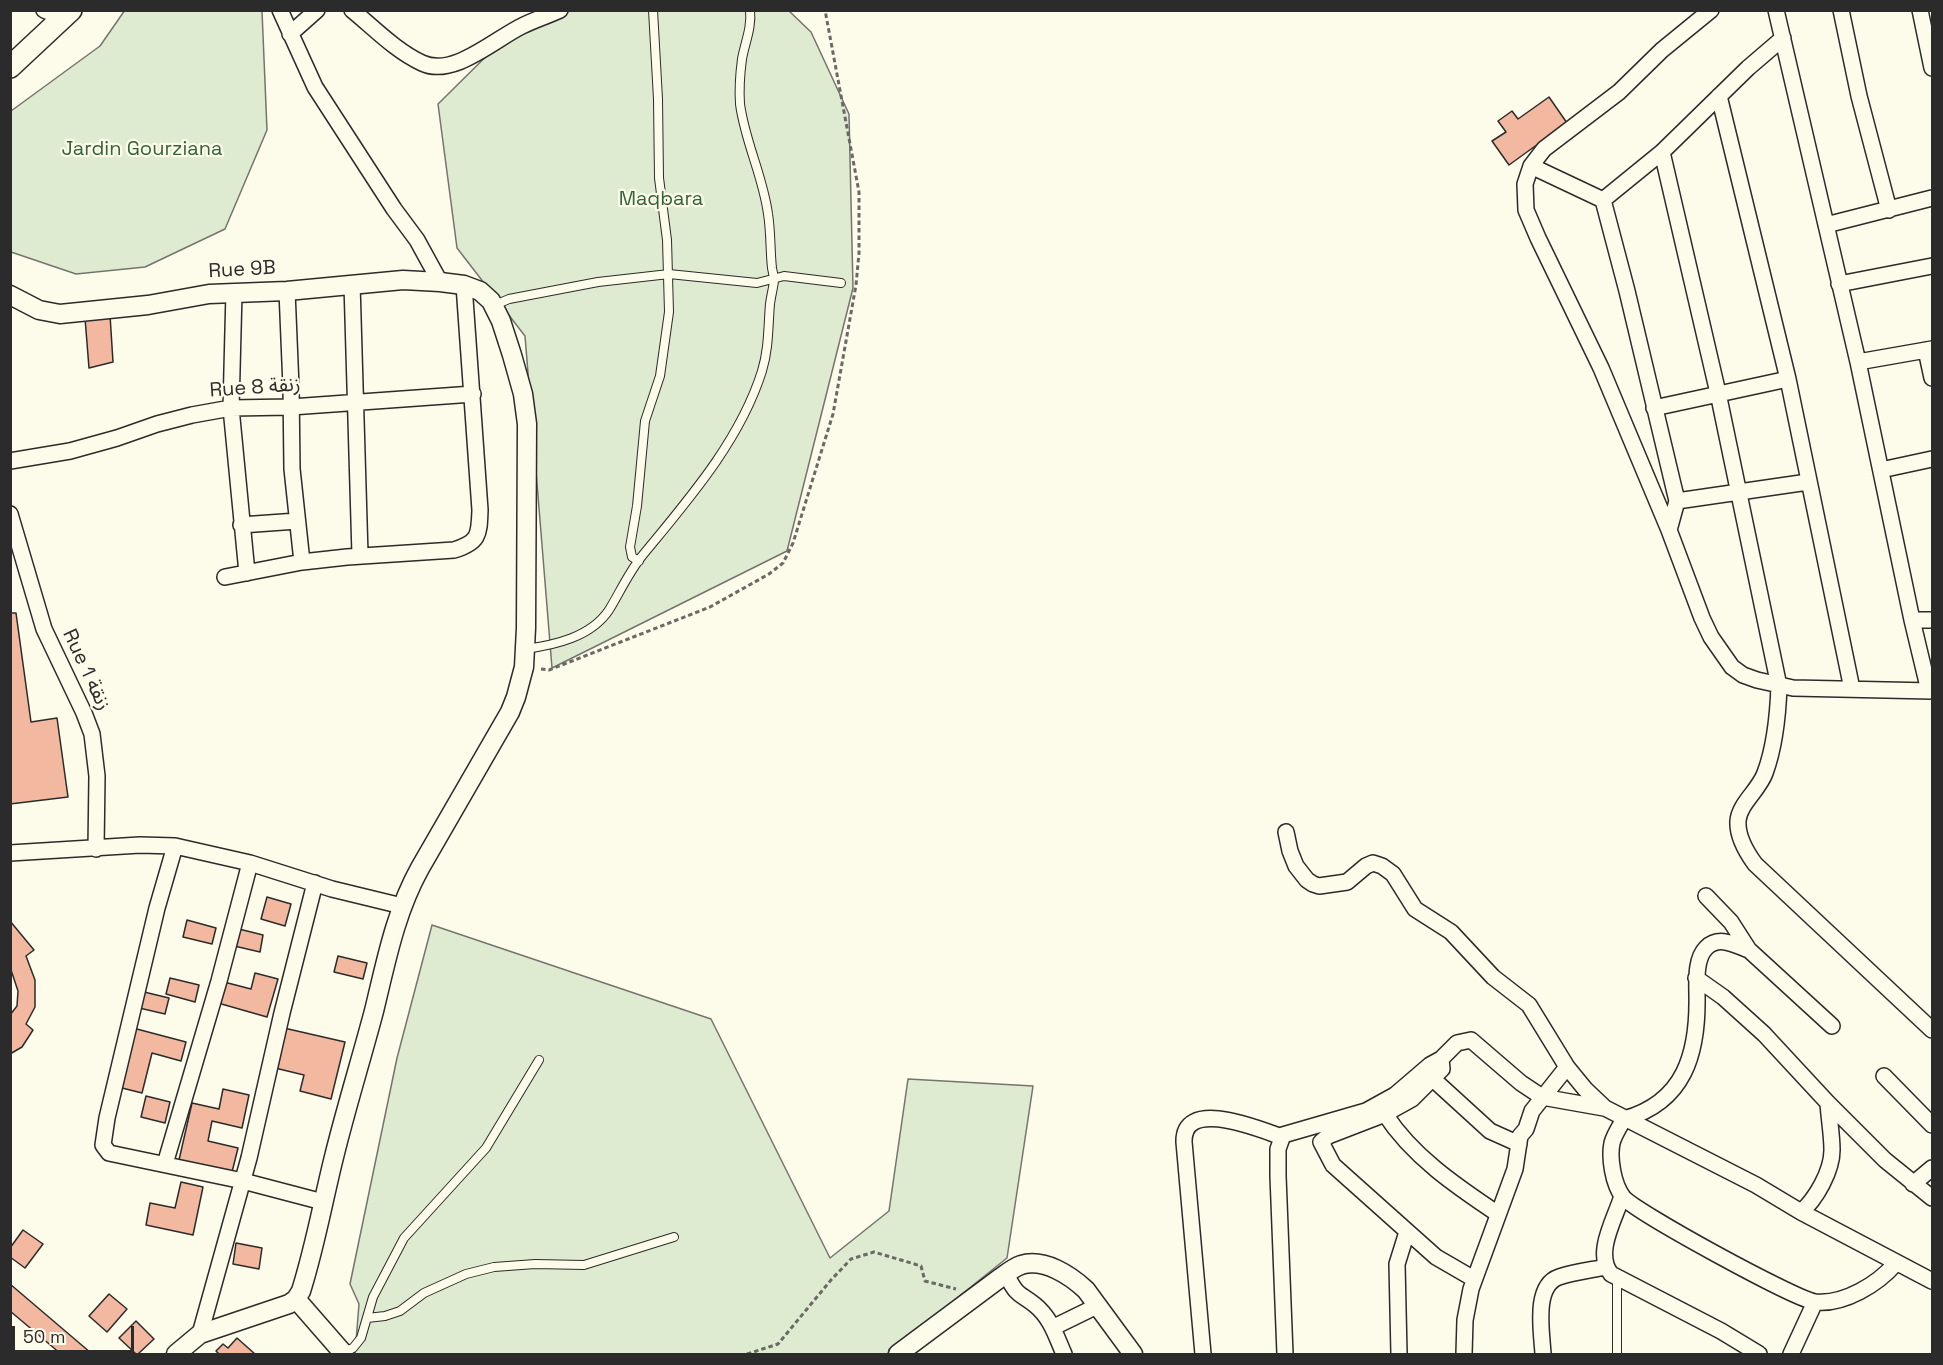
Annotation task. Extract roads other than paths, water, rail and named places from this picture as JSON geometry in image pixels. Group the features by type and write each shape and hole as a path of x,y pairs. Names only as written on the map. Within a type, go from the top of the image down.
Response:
{"main road":[{"path":"10,67 68,14"}],"street":[{"path":"44,10 68,14"},
{"path":"280,10 315,87 394,209 417,240 440,282"},
{"path":"291,34 317,10"},
{"path":"352,10 402,50 423,64 433,66 458,63 523,26 560,10"},
{"path":"1711,10 1662,50 1618,92 1544,149 1531,166 1525,184 1524,197 1531,224 1601,368 1669,530 1702,618 1721,654 1732,667 1743,675 1779,686 1901,692 1931,691 1912,620 1858,362 1776,10"},
{"path":"1841,10 1859,96 1889,210"},
{"path":"1920,10 1932,68"},
{"path":"1603,200 1662,152 1783,38"},
{"path":"1719,96 1788,379 1852,689"},
{"path":"1662,152 1718,393 1779,686 1769,762 1762,782 1745,804 1738,822 1740,834 1746,851 1755,864 1932,1030"},
{"path":"1531,166 1603,200 1677,501 1669,530"},
{"path":"1826,225 1932,198"},
{"path":"1839,284 1932,266"},
{"name":"Rue 9B","path":"10,295 39,310 60,314 139,306 234,291 287,291 403,280 440,282 472,288"},
{"path":"352,284 360,555"},
{"path":"177,1354 200,1334 278,1308 296,1299 303,1284 382,971 409,886 510,712 516,697 524,667 525,649 527,424 523,394 494,306 472,288"},
{"path":"225,577 302,562 360,555 454,550 476,540 480,510 473,394 472,288"},
{"path":"234,291 231,408 247,573"},
{"path":"287,291 290,323 292,469 302,562"},
{"path":"1858,362 1929,350 1932,378"},
{"path":"1654,408 1788,379"},
{"name":"Rue 8 زنقة","path":"10,461 70,451 157,424 231,408 291,407 473,394"},
{"path":"1881,470 1932,459"},
{"path":"1677,501 1739,494 1808,482"},
{"name":"Rue 1 زنقة","path":"10,514 44,629 92,734 97,776 96,849"},
{"path":"241,525 297,521"},
{"path":"1912,620 1932,620"},
{"path":"1286,831 1296,866 1313,884 1347,882 1373,863 1388,869 1398,880 1415,909 1443,926 1493,976 1520,996 1567,1067 1595,1100 1605,1108 1756,1185 1801,1212 1932,1281"},
{"path":"10,853 140,845 175,846 250,863 402,906"},
{"path":"175,846 144,963 107,1118 103,1145 110,1153 243,1180 323,1202"},
{"path":"165,1164 219,981 250,863"},
{"path":"200,1334 243,1180 315,883"},
{"path":"1706,896 1731,922 1749,950 1832,1026"},
{"path":"1749,950 1732,942 1721,941 1713,943 1701,955 1696,978 1697,1011 1694,1042 1684,1072 1672,1092 1661,1103 1624,1119 1612,1143 1616,1183 1622,1196 1642,1212 1719,1255 1815,1302 1848,1296 1882,1277 1896,1263"},
{"path":"1696,978 1723,997 1764,1034 1885,1160 1932,1198"},
{"path":"1285,1354 1278,1176 1278,1149 1282,1137 1292,1131 1366,1111 1395,1095 1430,1065 1441,1059 1457,1043 1471,1040 1521,1083 1542,1097 1605,1108"},
{"path":"1441,1059 1442,1069 1412,1099 1385,1114 1328,1136 1321,1142 1333,1165 1407,1232 1436,1257 1474,1279"},
{"path":"1464,1354 1465,1320 1474,1279 1515,1168 1520,1136 1526,1130 1532,1111 1567,1067"},
{"path":"1884,1076 1932,1125"},
{"path":"1433,1079 1490,1131 1519,1144"},
{"path":"1801,1212 1813,1201 1824,1179 1832,1153 1828,1103"},
{"path":"1385,1114 1395,1130 1424,1158 1457,1187 1498,1214"},
{"path":"1203,1354 1184,1142 1185,1131 1194,1121 1212,1118 1282,1137"},
{"path":"1913,1184 1932,1168"},
{"path":"1622,1196 1604,1248 1603,1255 1611,1272 1739,1348 1759,1354"},
{"path":"1399,1354 1397,1264 1407,1232"},
{"path":"898,1354 1012,1269 1028,1264 1054,1268 1078,1283 1133,1354"},
{"path":"1012,1269 1008,1278 1014,1290 1034,1304 1054,1327 1064,1354"},
{"path":"1543,1354 1541,1300 1549,1282 1558,1277 1611,1272"},
{"path":"296,1299 344,1354"},
{"path":"1791,1354 1815,1302"},
{"path":"1054,1327 1097,1306"}],"lane":[{"path":"639,561 632,557 630,548 637,506 645,421 664,358 669,312 667,240 659,178 658,99 653,10"},
{"path":"525,649 548,646 566,640 584,631 607,612 639,561 693,492 733,435 748,409 762,370 769,340 770,303 774,279 771,234 765,195 740,104 742,58 750,27 750,10"},
{"path":"494,306 509,299 598,282 669,274 757,283 784,276 841,283"},
{"path":"344,1354 361,1338 373,1297 404,1238 486,1148 539,1060"},
{"path":"367,1318 400,1311 424,1293 466,1274 494,1267 535,1264 584,1265 674,1237"},
{"path":"1611,1272 1617,1354"}],"park label":[{"name":"Jardin Gourziana","path":"142,150"},
{"name":"Maqbara","path":"661,200"}]}
